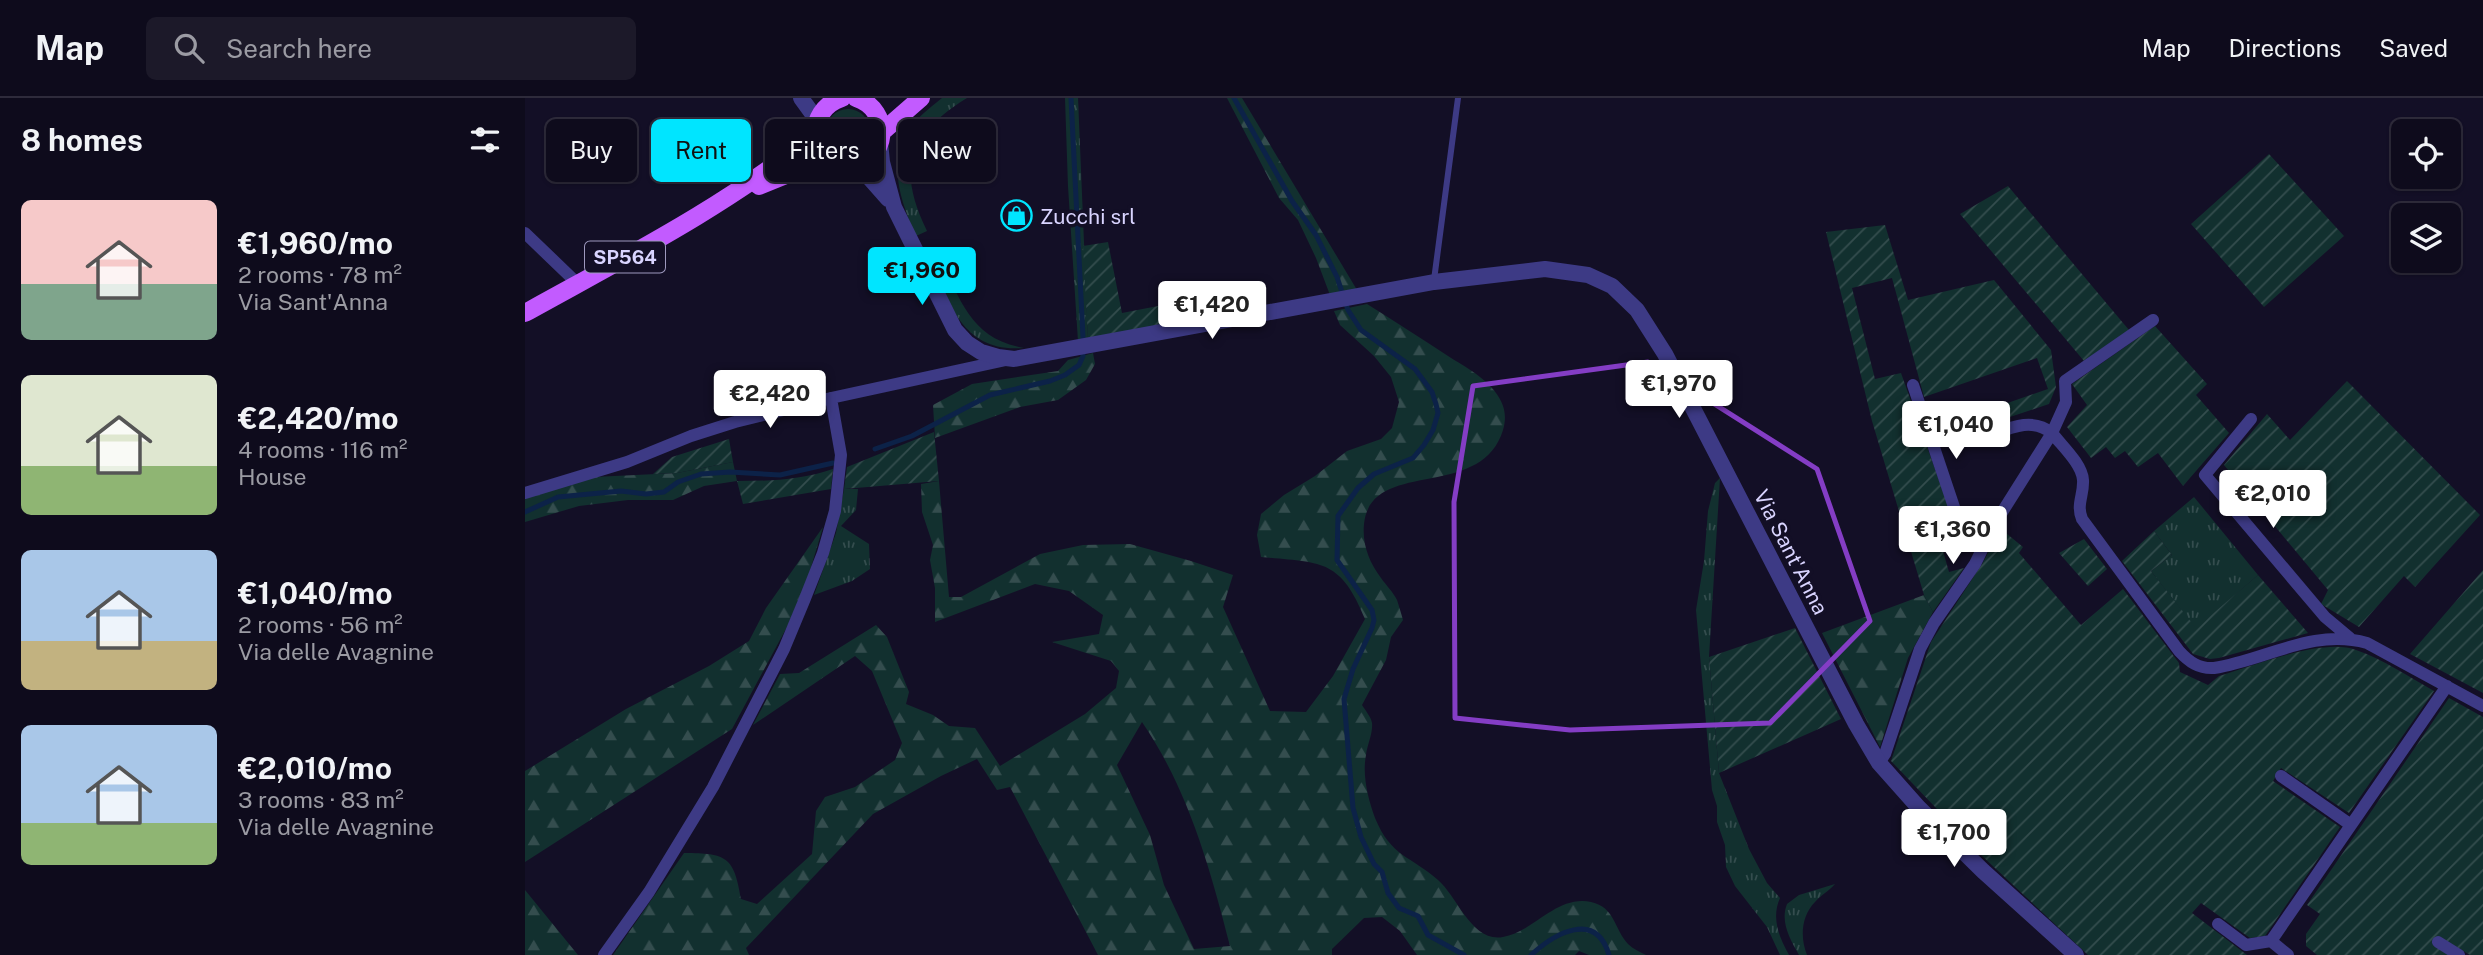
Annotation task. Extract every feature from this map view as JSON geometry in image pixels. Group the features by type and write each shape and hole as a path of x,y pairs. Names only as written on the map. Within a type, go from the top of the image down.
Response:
{"main road":[{"name":"SP564","path":"820,119 829,103 840,98"},
{"path":"858,98 868,103 880,119"},
{"name":"SP564","path":"884,134 921,98"},
{"name":"SP564","path":"525,313 724,201 765,173"},
{"name":"SP564","path":"724,201 769,182"}],"street":[{"path":"801,98 812,119"},
{"name":"Via Sant'Anna","path":"884,164 894,206 955,330 967,343 981,352 998,357 1014,359 1434,282 1533,270 1574,271 1612,286 1637,310 1676,373 1856,724 1879,763 1983,871 2076,955"},
{"name":"Via Sant'Anna","path":"872,182 894,206"},
{"path":"525,233 577,284"},
{"path":"1879,763 1885,754 1920,649 1975,564 1994,526 2052,433 2066,402 2065,381 2153,320"},
{"path":"525,493 627,462 691,436 735,422 831,398 1014,359"},
{"path":"1913,385 1957,516 1984,546"},
{"path":"604,955 649,892 713,788 784,649 804,601 823,553 835,511 841,455 831,398"},
{"path":"2251,419 2205,475 2325,617 2343,634 2354,640"},
{"path":"1981,439 2029,424 2045,428 2052,433 2082,475 2083,487 2078,506 2082,519 2179,651 2194,664 2204,668 2221,667 2313,640 2354,640 2367,643 2483,706"},
{"path":"2271,941 2447,686"},
{"path":"2280,776 2351,825"},
{"path":"2218,924 2246,944 2271,941 2288,955"},
{"path":"2438,942 2459,955"}],"lane":[{"path":"1434,282 1458,98"}],"highlighted area":[{"path":"1648,362 1817,469 1870,621 1770,723 1570,730 1455,718 1454,502 1473,386"}],"green space":[{"path":"942,98 967,98 938,119 918,119"},
{"path":"1065,98 1078,98 1088,339 1078,341 1068,186"},
{"path":"1227,98 1242,98 1357,290 1330,295 1298,220 1279,198"},
{"path":"848,109 865,119 831,119 840,111"},
{"path":"2269,154 2344,236 2264,307 2191,224"},
{"path":"912,182 917,209 927,231 916,236 906,211 899,184"},
{"path":"2008,186 2129,330 2084,361 1960,214"},
{"path":"1885,225 1908,300 1994,280 2051,350 2056,387 2049,404 2001,420 1996,407 2048,389 2037,358 1924,397 1892,278 1852,288 1875,379 1901,373 1952,517 1931,523 1937,545 1941,544 1949,572 1964,568 1933,612 1924,595 1872,421 1826,232"},
{"path":"1108,242 1122,313 1158,306 1164,325 1088,339 1083,246"},
{"path":"940,258 962,303 980,327 991,336 1024,348 1004,348 987,343 963,324 953,311 930,263"},
{"path":"1367,304 1481,378 1499,397 1505,412 1503,430 1491,452 1473,466 1386,491 1371,504 1364,524 1365,546 1370,559 1397,600 1403,620 1391,637 1386,660 1362,705 1372,723 1365,763 1366,787 1381,831 1402,855 1445,887 1466,917 1482,933 1492,937 1514,934 1567,904 1591,902 1605,909 1628,944 1646,955 1589,955 1579,951 1575,955 1417,955 1400,931 1382,917 1364,918 1332,949 1332,955 1098,955 1010,787 997,790 977,759 873,814 746,948 749,955 613,955 684,853 710,854 726,860 735,874 741,899 757,904 812,854 816,811 825,797 855,787 895,760 902,743 872,671 855,656 753,725 780,674 799,673 876,625 887,637 909,692 906,704 933,715 949,726 975,728 1000,766 1085,714 1116,688 1119,671 1111,661 1052,642 1099,634 1103,615 1069,591 1035,584 935,622 935,588 930,560 933,545 922,512 921,484 939,481 949,597 961,597 1040,554 1083,545 1130,544 1191,561 1233,575 1223,607 1270,711 1306,712 1333,676 1365,619 1347,584 1326,567 1314,563 1261,557 1257,535 1261,514 1347,451 1381,439 1392,428 1399,402 1391,377 1374,356 1340,325 1334,311","holes":["1142,722 1158,748 1196,830 1230,946 1194,949 1164,885 1150,835 1117,765"]},
{"path":"2155,326 2207,384 2196,395 2229,433 2183,486 2158,453 2138,467 2125,451 2115,458 2106,447 2091,458 2067,427 2087,405 2072,384"},
{"path":"1093,353 1095,364 1086,380 1058,400 1020,407 935,438 933,405 972,384 1058,371 1068,360"},
{"path":"2347,381 2480,515 2415,587 2404,576 2359,627 2321,604 2328,590 2224,465 2267,414 2290,440"},
{"path":"934,432 939,481 844,489 847,467"},
{"path":"729,439 733,462 677,473 653,474 672,457"},
{"path":"733,462 737,481 704,486 673,500 628,500 579,506 525,522 525,498 594,477 677,473"},
{"path":"833,469 831,489 743,504 737,481 786,479"},
{"path":"1720,478 1709,657 1719,773 1749,849 1767,883 1780,898 1776,913 1777,927 1789,955 1780,955 1767,927 1735,886 1726,867 1725,845 1717,822 1717,806 1712,790 1696,610 1708,511 1715,483"},
{"path":"844,489 858,489 856,510 841,526 869,544 870,569 852,581 814,595 836,533"},
{"path":"2194,497 2258,575 2196,629 2151,571 2172,555 2154,531"},
{"path":"823,527 809,574 788,625 732,729 525,862 525,771 626,709 709,666 749,641 766,608"},
{"path":"2001,529 2023,547 2019,553 2081,625 2123,589 2179,663 2180,672 2208,685 2219,676 2288,654 2342,647 2376,658 2434,691 2349,813 2281,768 2273,781 2340,827 2265,936 2250,938 2201,903 2192,913 2247,955 2088,955 1980,854 1891,761 1931,642 1982,564"},
{"path":"2154,531 2172,555 2151,571 2196,628 2258,575 2308,633 2219,658 2210,659 2193,654 2122,561"},
{"path":"2084,539 2107,569 2088,586 2059,553"},
{"path":"2483,570 2483,693 2410,654"},
{"path":"1924,595 1933,612 1908,658 1880,747 1822,633"},
{"path":"1795,628 1841,719 1719,773 1709,657"},
{"path":"2449,698 2483,717 2483,955 2470,955 2440,937 2449,955 2317,955 2306,946 2306,934 2320,914 2307,905"},
{"path":"1835,884 1810,908 1804,920 1803,934 1807,955 1799,955 1785,924 1787,904 1799,895"},
{"path":"525,890 578,955 525,955"}],"waterway":[{"path":"875,449 912,436 990,395 1050,381 1079,365 1083,356 1083,337 1071,98"},
{"path":"1234,98 1292,201 1316,235 1337,277 1348,310 1361,330 1415,369 1432,392 1436,404 1438,413 1433,430 1413,458 1374,474 1358,488 1338,516 1337,560 1372,610 1374,620 1353,669 1344,699 1353,808 1361,837 1374,864 1382,872 1388,893 1399,908 1418,916 1428,935 1464,955"},
{"path":"525,512 558,497 621,491 646,494 664,492 678,482 701,474 730,472 780,475 833,463"},
{"path":"1531,955 1563,933 1585,929 1595,933 1603,941 1609,955"}],"place":[{"name":"Zucchi srl","path":"1017,216"}]}
